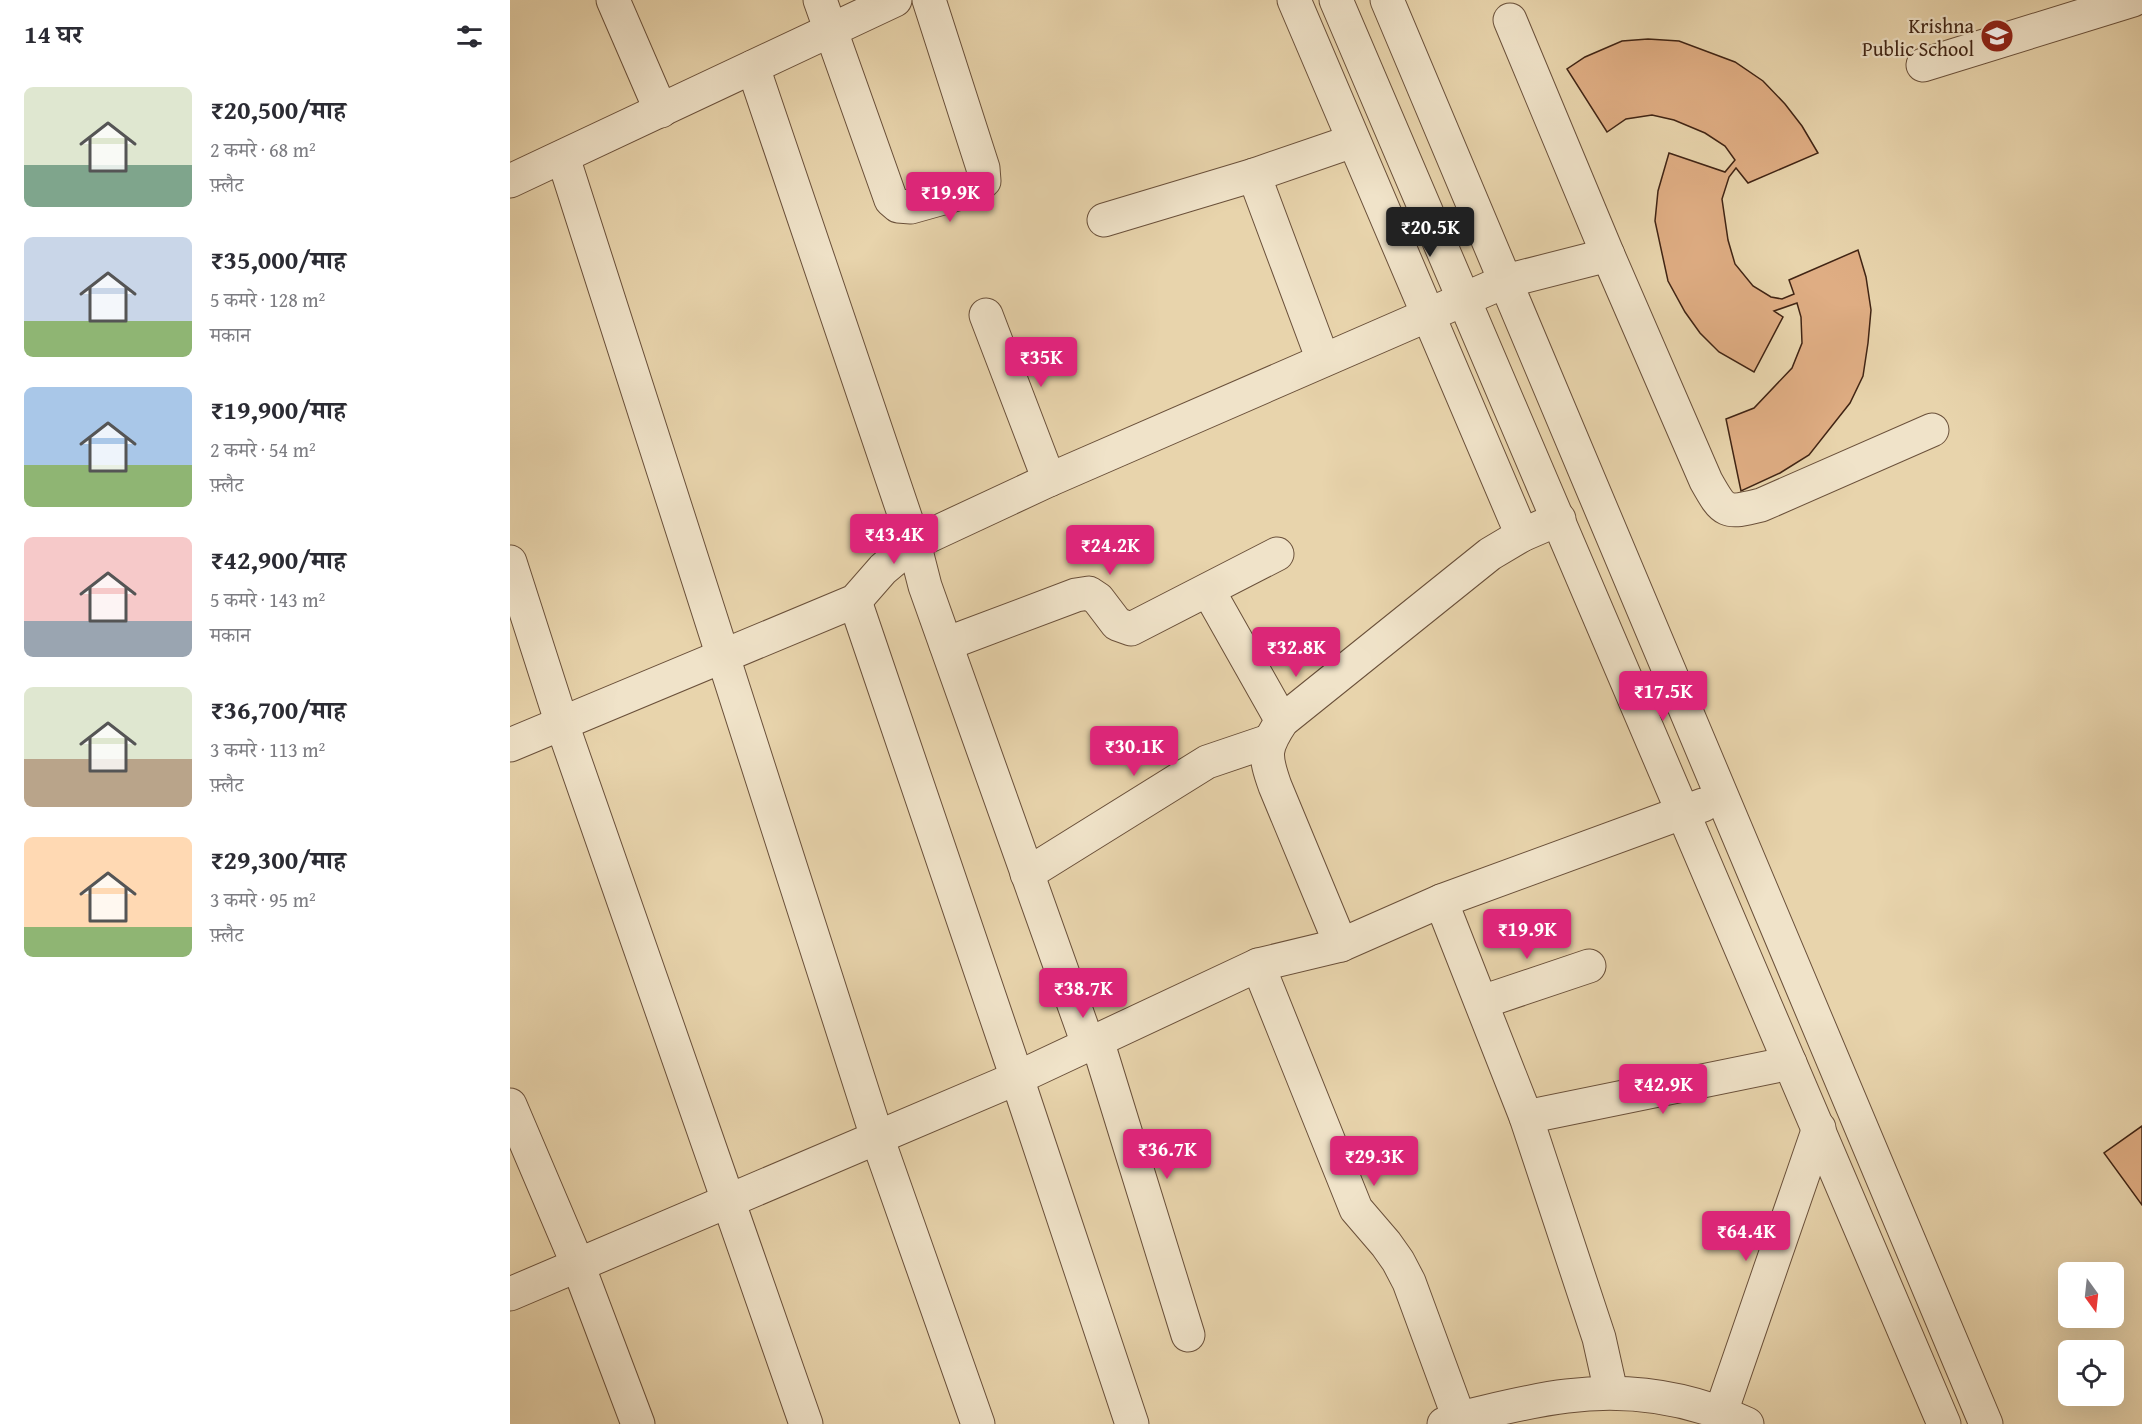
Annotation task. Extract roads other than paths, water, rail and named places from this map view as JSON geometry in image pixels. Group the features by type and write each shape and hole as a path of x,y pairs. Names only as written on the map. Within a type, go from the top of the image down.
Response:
{"street":[{"path":"612,0 661,111"},
{"path":"510,181 753,67 825,14 895,0"},
{"path":"825,14 891,200 898,206 911,207 975,189 984,181 983,168 929,0"},
{"path":"1294,0 1522,535"},
{"path":"1336,0 1944,1424"},
{"path":"1387,0 1986,1424"},
{"path":"1923,65 2133,0"},
{"path":"1510,20 1608,255 1706,481 1719,504 1735,512 1761,506 1932,430"},
{"path":"753,67 914,543 925,586 1027,874 1093,1042 1188,1335"},
{"path":"1104,220 1254,175 1353,141"},
{"path":"563,157 877,1137 978,1424"},
{"path":"1254,175 1323,360"},
{"path":"510,745 855,601 883,569 914,543 1049,480 1506,281 1608,255"},
{"path":"986,315 1049,480"},
{"path":"1027,874 1207,762 1275,731 1490,554 1522,535 1559,519"},
{"path":"946,644 1076,595 1089,593 1098,599 1117,624 1131,629 1277,554"},
{"path":"510,562 562,724 806,1424"},
{"path":"1208,590 1275,731 1268,765 1271,776 1341,945"},
{"path":"855,601 1132,1424"},
{"path":"510,1294 1017,1078 1258,965 1341,945 1441,901 1723,797"},
{"path":"1441,901 1526,1117 1599,1338 1611,1392"},
{"path":"1258,965 1356,1209 1398,1261 1408,1282 1451,1421 1566,1396 1611,1392 1661,1396 1734,1418 1819,1128"},
{"path":"1482,1002 1589,966"},
{"path":"1526,1117 1790,1063"},
{"path":"510,1105 578,1265 638,1424"}],"place":[{"name":"Krishna Public School","path":"1997,36"}]}
